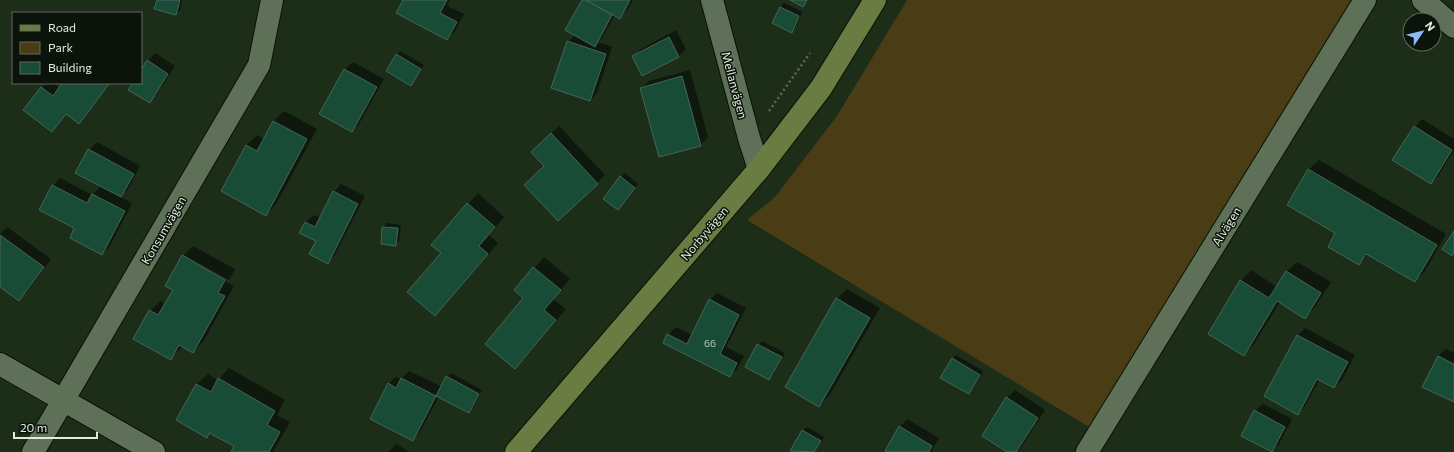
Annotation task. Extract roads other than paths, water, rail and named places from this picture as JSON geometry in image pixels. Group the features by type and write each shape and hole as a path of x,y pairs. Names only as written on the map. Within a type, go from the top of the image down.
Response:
{"street":[{"name":"Konsumvägen","path":"34,452 259,65 272,0"},
{"name":"Mellanvägen","path":"712,0 749,138 759,169"},
{"name":"Norbyvägen","path":"516,452 759,169 821,88 875,0"},
{"name":"Alvägen","path":"1087,452 1365,0"},
{"path":"1424,0 1454,27"},
{"path":"0,364 64,399 154,452"}]}
